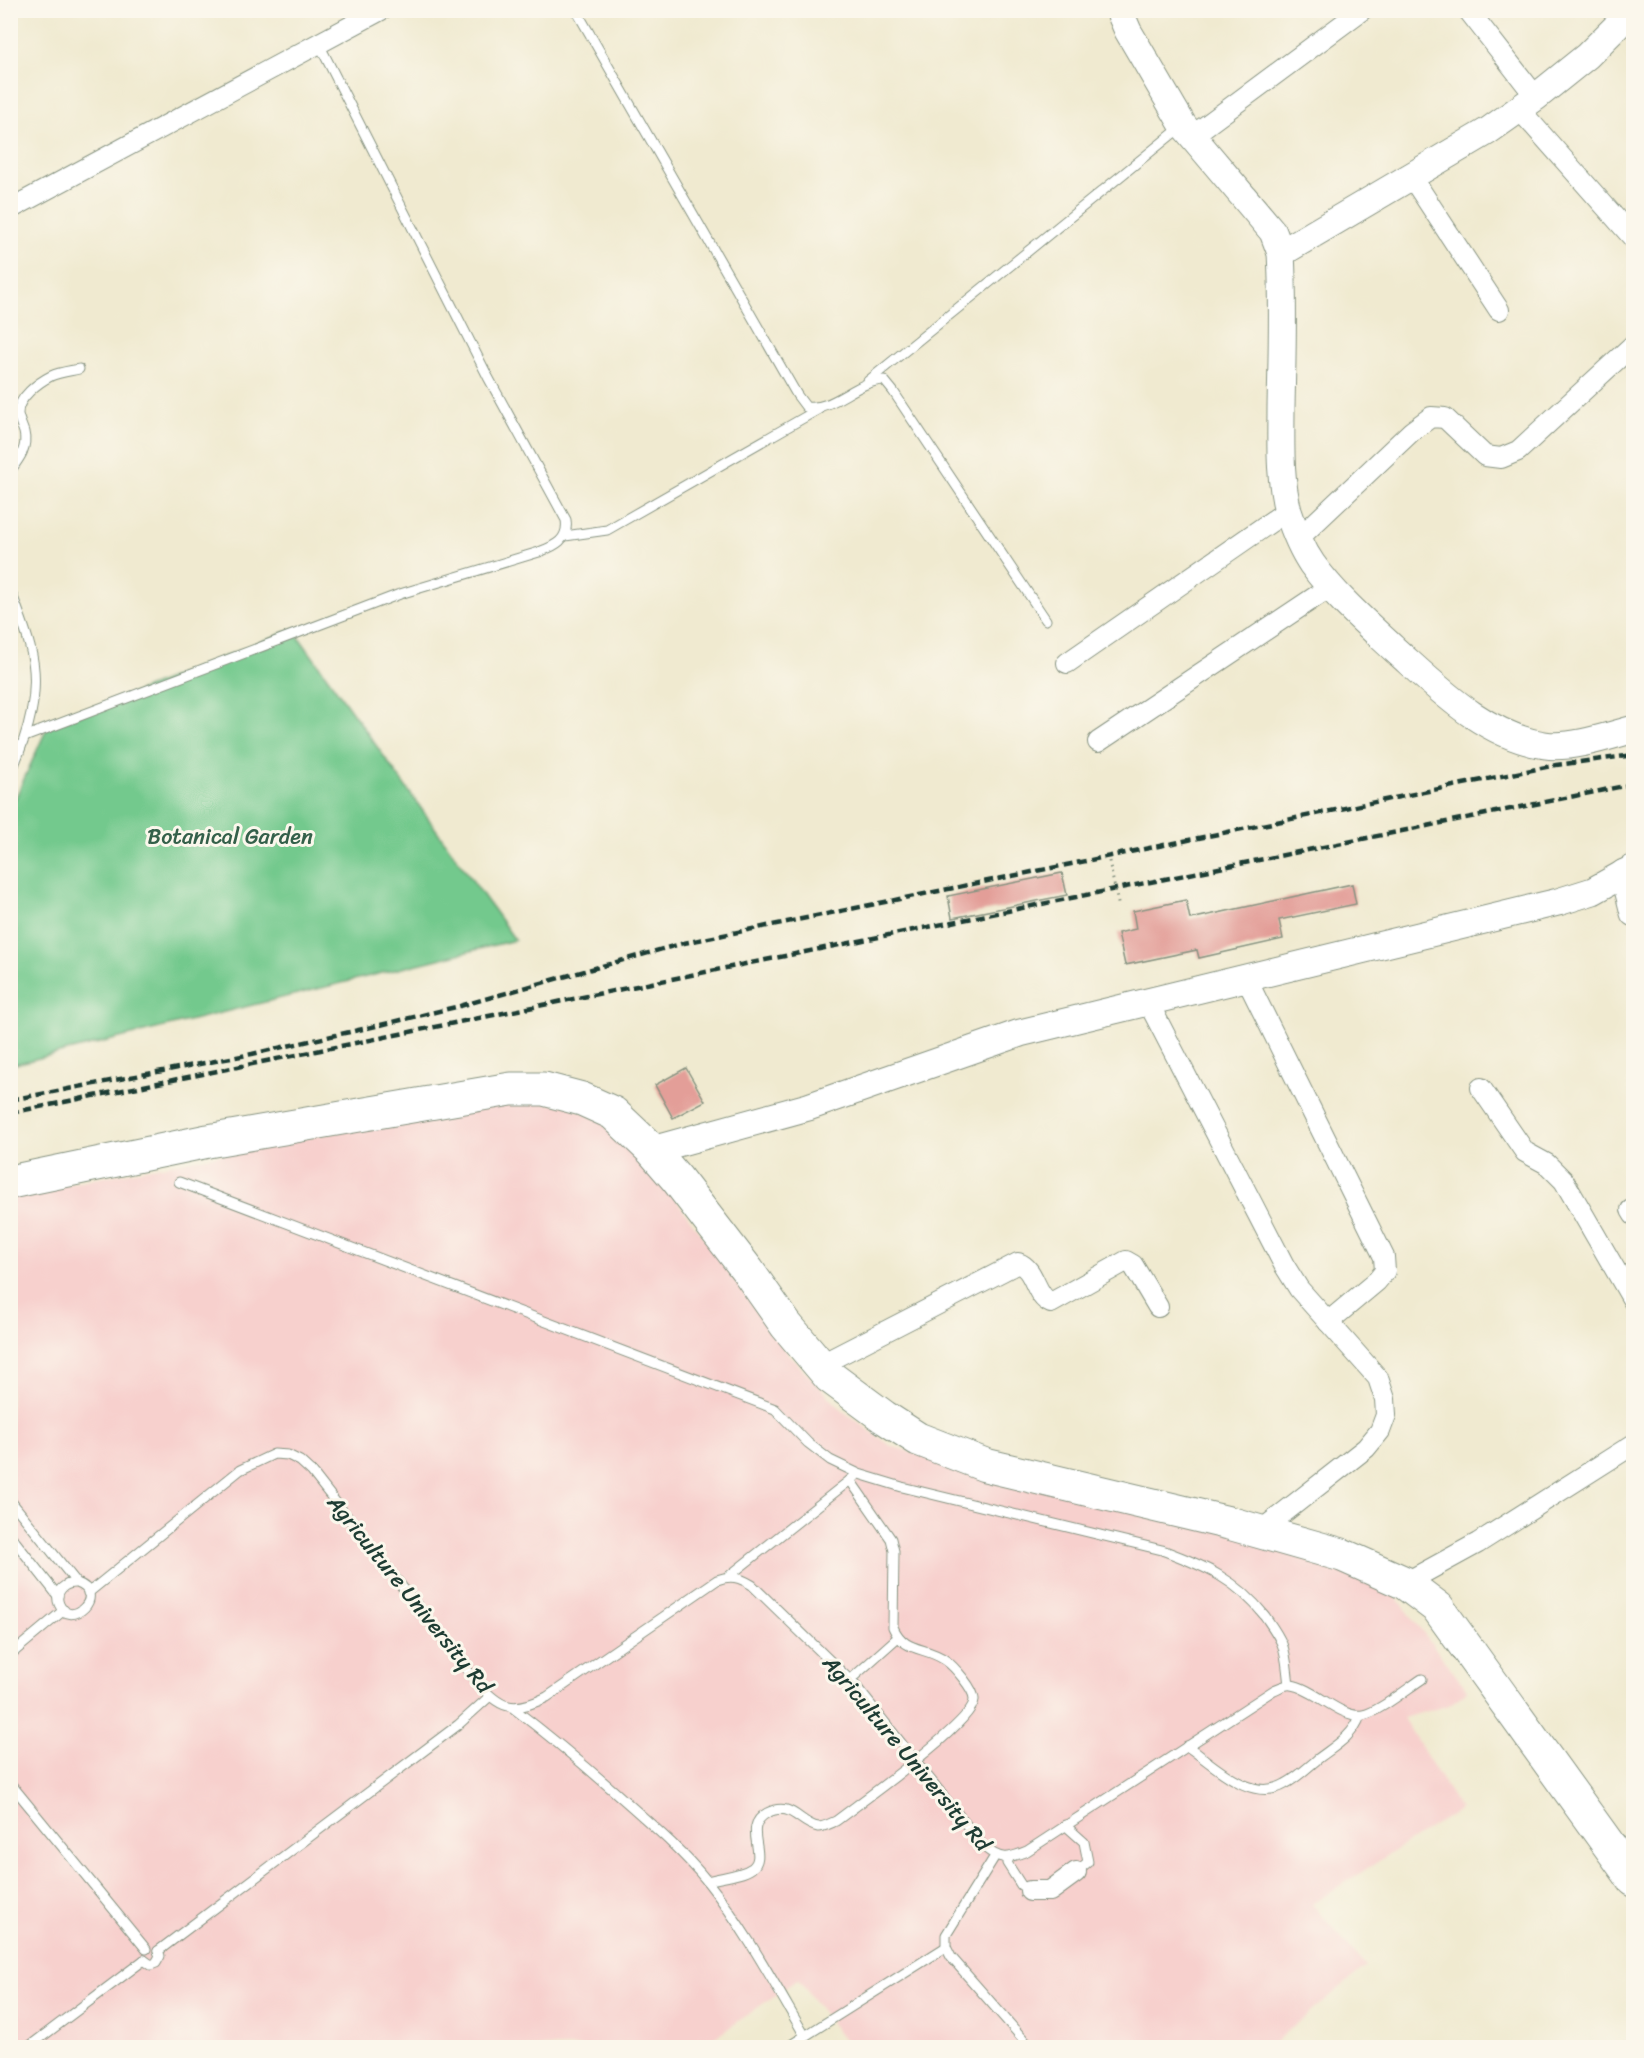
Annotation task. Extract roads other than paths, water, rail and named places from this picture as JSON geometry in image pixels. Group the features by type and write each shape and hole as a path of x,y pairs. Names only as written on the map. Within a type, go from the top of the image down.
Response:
{"highway":[{"path":"10,1182 208,1141 511,1089 544,1089 582,1099 613,1113 652,1150 748,1271 786,1325 830,1377 918,1439 985,1465 1259,1532 1342,1555 1405,1583 1438,1608 1634,1880"}],"street":[{"path":"10,209 381,10"},
{"path":"1119,10 1128,31 1188,131 1273,232 1281,252 1281,472 1288,510 1298,539 1311,562 1330,587 1364,621 1463,709 1509,736 1546,746 1584,742 1634,729"},
{"path":"1188,131 1362,10"},
{"path":"1468,10 1528,103 1634,239"},
{"path":"1281,252 1488,131 1528,103 1587,56 1633,10"},
{"path":"1411,176 1499,310"},
{"path":"1298,539 1412,431 1431,417 1445,418 1485,456 1501,458 1518,451 1634,344"},
{"path":"1067,663 1288,510"},
{"path":"1098,742 1330,587"},
{"path":"652,1150 808,1107 1020,1033 1558,902 1593,891 1629,870 1634,913"},
{"path":"1246,978 1384,1257 1385,1271 1377,1281 1328,1322"},
{"path":"1148,1002 1284,1264 1299,1289 1378,1378 1385,1399 1386,1415 1380,1431 1365,1448 1259,1532"},
{"path":"1481,1088 1525,1152 1547,1164 1564,1181 1634,1302"},
{"path":"820,1365 1018,1263 1024,1265 1045,1300 1051,1303 1126,1261 1133,1265 1158,1307"},
{"path":"1405,1583 1478,1543 1634,1444"},
{"path":"1030,1891 1050,1891 1076,1872"}],"lane":[{"path":"576,10 797,395 807,407 819,409"},
{"path":"319,44 483,366 566,520 565,536"},
{"path":"864,384 1188,131"},
{"path":"10,471 22,453 25,443 14,417 22,402 35,386 52,375 79,369"},
{"path":"27,736 400,594 539,552 552,547 565,536 607,530 872,381 884,380 893,391 1046,620"},
{"path":"10,589 31,649 34,681 27,736 10,774"},
{"path":"179,1182 775,1409 808,1443 830,1460 859,1474 902,1487 1162,1550 1205,1567 1230,1581 1255,1604 1272,1626 1282,1644 1289,1684 1300,1687 1350,1714 1360,1716 1371,1713 1422,1678"},
{"name":"Agriculture University Rd","path":"88,1593 240,1470 274,1454 288,1455 300,1461 312,1472 489,1696 513,1708 529,1706 547,1698 717,1580 729,1576 741,1578 752,1585 850,1680 984,1847 996,1856 1009,1858 1027,1851 1274,1690 1289,1684"},
{"path":"729,1576 859,1474"},
{"path":"707,1881 749,1870 755,1865 758,1855 754,1833 757,1823 764,1815 773,1810 784,1810 795,1813 818,1827 836,1821 916,1762 968,1713 974,1702 973,1692 946,1660 904,1644 897,1638 893,1627 894,1551 891,1539 850,1480"},
{"path":"10,1500 76,1583"},
{"path":"10,1535 58,1596 60,1606 64,1611 73,1614 82,1610 88,1602 88,1593 81,1584 76,1583 66,1584 59,1591 58,1596"},
{"path":"10,1655 64,1611"},
{"path":"850,1680 897,1638"},
{"path":"158,1951 458,1725 489,1696"},
{"path":"513,1708 580,1761 676,1846 707,1881 733,1916 805,2036"},
{"path":"1187,1746 1237,1781 1263,1791 1271,1790 1285,1785 1345,1738 1355,1729 1360,1716"},
{"path":"10,1783 146,1949"},
{"path":"1065,1825 1084,1842 1088,1862 1076,1872"},
{"path":"996,1856 953,1922 946,1935 946,1947 951,1957 1031,2048"},
{"path":"1009,1858 1007,1863 1021,1886 1030,1891"},
{"path":"151,1947 158,1951 160,1956 156,1963 151,1965 144,1960 143,1954 146,1949 151,1947"},
{"path":"786,2048 946,1947"},
{"path":"27,2048 144,1960"}],"railway":[{"path":"10,1100 252,1054 376,1026 460,1006 684,943 1556,765 1634,755"},
{"path":"10,1113 1634,784"}],"park label":[{"name":"Botanical Garden","path":"230,836"}]}
